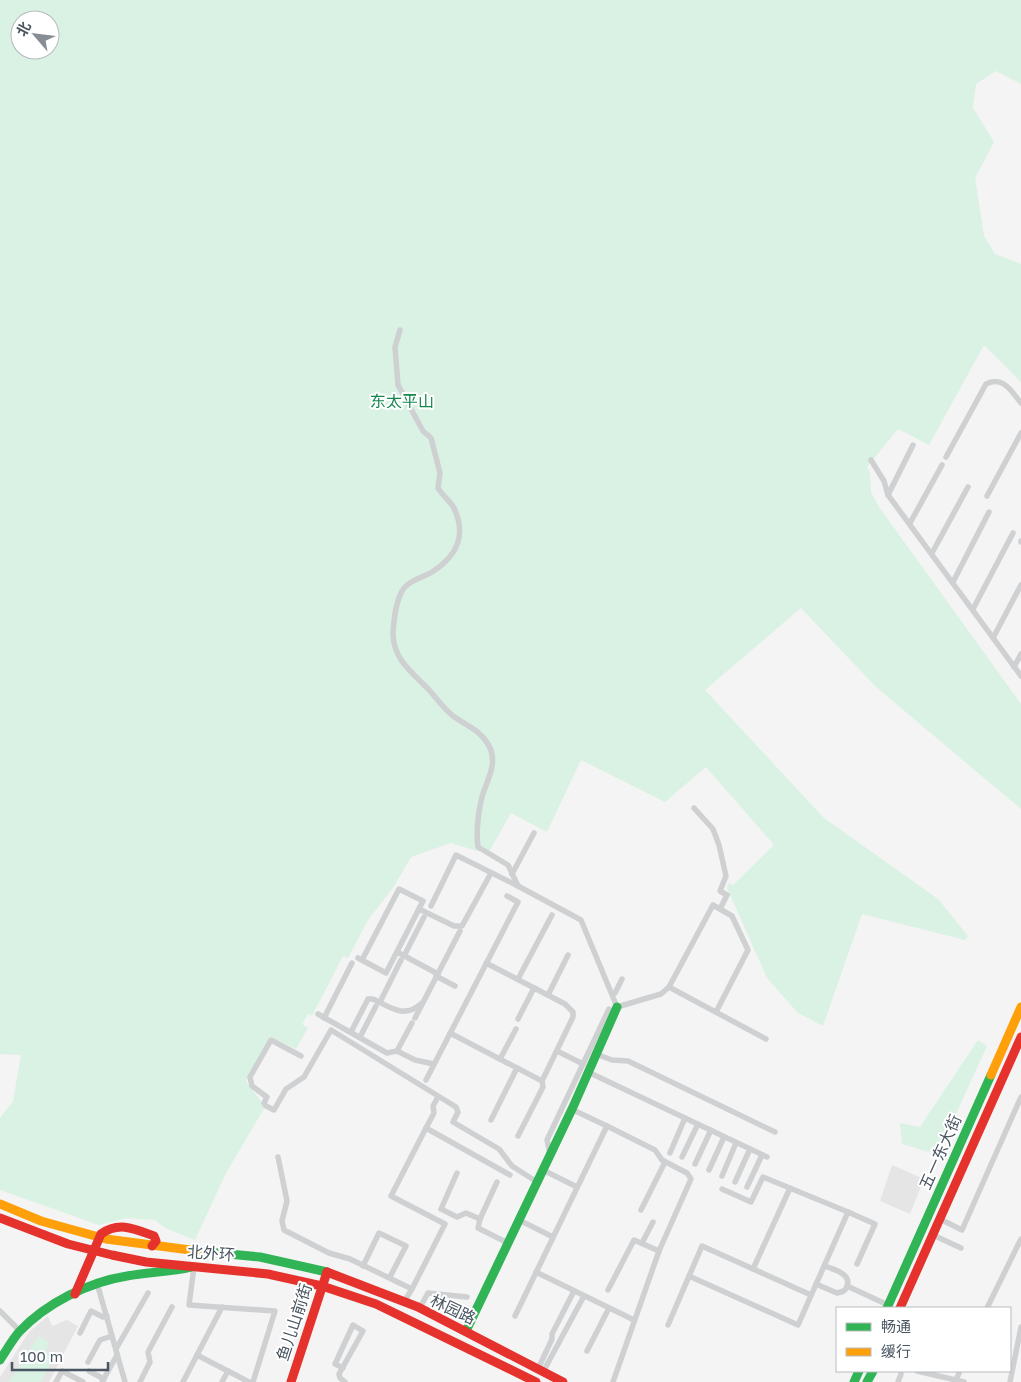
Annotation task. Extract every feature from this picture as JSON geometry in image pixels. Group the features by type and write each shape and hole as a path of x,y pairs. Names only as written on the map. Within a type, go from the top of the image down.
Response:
{"main road":[{"name":"五一东大街","path":"888,1306 1021,1007"},
{"path":"466,1331 572,1109 586,1068 596,1054 613,1008"},
{"name":"五一东大街","path":"900,1307 1021,1037"},
{"name":"北外环","path":"0,1204 42,1221 106,1239 152,1246 260,1257 327,1272"},
{"name":"北外环","path":"0,1218 98,1252 146,1262 268,1274 322,1286"},
{"path":"75,1294 101,1234 106,1229 122,1225 154,1236 156,1241 152,1246"},
{"path":"0,1360 20,1331 55,1305 75,1294 98,1283 142,1274 171,1273 194,1267"},
{"name":"林园路","path":"327,1272 346,1277 404,1302 466,1331 564,1382"},
{"name":"鱼儿山前街","path":"291,1382 327,1272"},
{"name":"林园路","path":"322,1286 385,1308 536,1382"}],"street":[{"path":"400,330 395,347 398,385 423,431 431,438 440,473 438,488 454,506 462,531 458,544 447,560 434,572 405,586 399,596 393,633 395,650 410,672 450,714 475,729 487,743 493,761 481,801 478,843 480,849 508,865 518,886"},
{"path":"946,457 986,384 993,381 1008,386 1021,404"},
{"path":"987,496 1021,433"},
{"path":"888,495 913,444"},
{"path":"871,460 884,481 888,495 1021,676"},
{"path":"910,523 942,465"},
{"path":"932,553 968,487"},
{"path":"953,582 989,512"},
{"path":"973,610 1013,533"},
{"path":"993,638 1021,586"},
{"path":"1014,667 1021,654"},
{"path":"694,808 712,829 719,846 726,876 720,891 727,895 720,909"},
{"path":"512,874 534,833"},
{"path":"431,906 456,855 581,920 608,985 613,1008 586,1068 547,1140 550,1154"},
{"path":"419,909 454,926 462,926 491,873"},
{"path":"399,889 423,901 419,909 386,973 360,959 399,889"},
{"path":"426,1080 518,902 508,896"},
{"path":"613,1008 661,994 670,987 713,905 732,916 748,950 716,1012"},
{"path":"518,979 552,915"},
{"path":"360,1038 424,917"},
{"path":"397,1051 460,931"},
{"path":"397,952 403,958 455,986"},
{"path":"548,995 568,955"},
{"path":"324,1018 352,963"},
{"path":"486,963 569,1006 573,1012 573,1017 542,1081 542,1087 518,1136"},
{"path":"608,985 621,982 615,992"},
{"path":"670,987 766,1039"},
{"path":"518,1019 534,988"},
{"path":"350,1032 368,999 402,1012 413,1010 422,1003"},
{"path":"318,1014 387,1053 397,1051 415,1060 434,1064"},
{"path":"500,1059 516,1029"},
{"path":"301,1056 271,1040 250,1077 252,1086 267,1097 264,1103 266,1106 274,1110 286,1089 304,1077 331,1030 458,1110 453,1122 499,1149 512,1166 537,1182"},
{"path":"450,1032 542,1081"},
{"path":"557,1051 586,1068 764,1156 747,1188"},
{"path":"596,1054 612,1060 628,1061 775,1132"},
{"path":"491,1120 517,1068"},
{"path":"404,1302 445,1224 391,1196 434,1113 433,1106 438,1096"},
{"path":"940,1219 962,1230 1021,1097"},
{"path":"572,1109 655,1150 665,1162 691,1176 659,1251 613,1382"},
{"path":"670,1153 685,1118"},
{"path":"682,1157 698,1124"},
{"path":"515,1316 607,1126"},
{"path":"426,1128 510,1174"},
{"path":"695,1164 711,1130"},
{"path":"708,1170 724,1137"},
{"path":"722,1176 736,1143"},
{"path":"735,1182 750,1149"},
{"path":"278,1157 288,1201 282,1221 284,1230 329,1253 363,1266 412,1289"},
{"path":"641,1210 665,1162"},
{"path":"542,1170 578,1187"},
{"path":"458,1173 441,1209 457,1217 466,1213 480,1219"},
{"path":"722,1189 751,1202 763,1177 874,1224 856,1264"},
{"path":"498,1182 480,1219 478,1228 508,1242"},
{"path":"753,1269 790,1188"},
{"path":"689,1276 798,1325 848,1212"},
{"path":"519,1220 553,1237"},
{"path":"642,1243 653,1222"},
{"path":"363,1266 379,1233 406,1246 391,1275"},
{"path":"933,1235 961,1248"},
{"path":"987,1307 1021,1239"},
{"path":"608,1290 634,1240 659,1251"},
{"path":"668,1325 702,1246 812,1294"},
{"path":"816,1284 837,1293 844,1291 847,1286 847,1279 844,1274 824,1266"},
{"path":"194,1267 188,1305 275,1312 253,1382"},
{"path":"536,1272 634,1320"},
{"path":"98,1283 125,1382"},
{"path":"847,1286 888,1306"},
{"path":"541,1370 552,1340 552,1334 574,1291"},
{"path":"89,1371 103,1380 148,1293"},
{"path":"419,1309 428,1293 467,1296"},
{"path":"541,1370 584,1296"},
{"path":"140,1382 150,1362 148,1352 172,1307"},
{"path":"183,1382 222,1307"},
{"path":"587,1351 609,1308"},
{"path":"0,1310 20,1331"},
{"path":"80,1333 91,1311 103,1317 107,1316"},
{"path":"343,1368 335,1364 353,1325 363,1331 339,1376 345,1382"},
{"path":"1010,1382 1021,1327"},
{"path":"88,1362 100,1340 112,1336"},
{"path":"197,1355 249,1382"},
{"path":"56,1382 62,1371 83,1382"},
{"path":"222,1382 228,1371"},
{"path":"956,1380 960,1372"},
{"path":"941,1373 964,1382"},
{"path":"898,1382 901,1374"}],"shaded area":[{"path":"892,1165 924,1179 910,1214 880,1201"},
{"path":"48,1316 52,1326 67,1320 78,1326 49,1382 0,1382 0,1377 29,1332"}],"green space":[{"name":"东太平山","path":"0,0 1021,0 1021,84 996,71 976,84 973,108 994,142 975,178 984,236 995,254 1021,264 1021,382 984,345 929,445 898,429 867,467 870,473 871,492 879,507 1021,704 1021,809 876,687 801,608 705,690 824,818 938,899 968,936 965,940 862,914 823,1026 798,1013 767,978 727,888 729,883 733,885 774,845 706,767 665,802 581,760 547,832 511,813 490,850 477,851 451,843 411,857 393,888 368,920 348,958 343,956 312,1016 308,1014 302,1024 308,1028 296,1049 270,1037 246,1081 265,1107 226,1173 195,1240 165,1228 155,1220 126,1218 99,1225 0,1190 0,1118 13,1101 21,1055 0,1054"},
{"path":"978,1040 987,1046 939,1151 932,1147 929,1152 902,1144 900,1123 920,1127"},
{"path":"38,1336 50,1342 45,1351 51,1355 48,1360 51,1362 41,1382 9,1382"}],"traffic: fast":[{"path":"466,1331 573,1107 617,1007"},
{"path":"887,1307 991,1075"},
{"path":"198,1251 260,1257 327,1272"},
{"path":"0,1360 16,1335 42,1312 69,1295 113,1279 191,1267"},
{"path":"854,1382 859,1372"},
{"path":"867,1382 872,1372"}],"traffic: slow":[{"path":"991,1075 1021,1007"},
{"path":"0,1204 41,1221 106,1239 198,1251"}],"traffic: jam":[{"path":"900,1307 1021,1037"},
{"path":"0,1218 68,1244 112,1255 146,1262 268,1274 322,1286"},
{"path":"75,1294 101,1234 114,1228 134,1229 154,1236 156,1241 152,1246"},
{"path":"291,1382 327,1272"},
{"path":"327,1272 418,1307 563,1382"},
{"path":"322,1286 376,1304 536,1382"}]}
